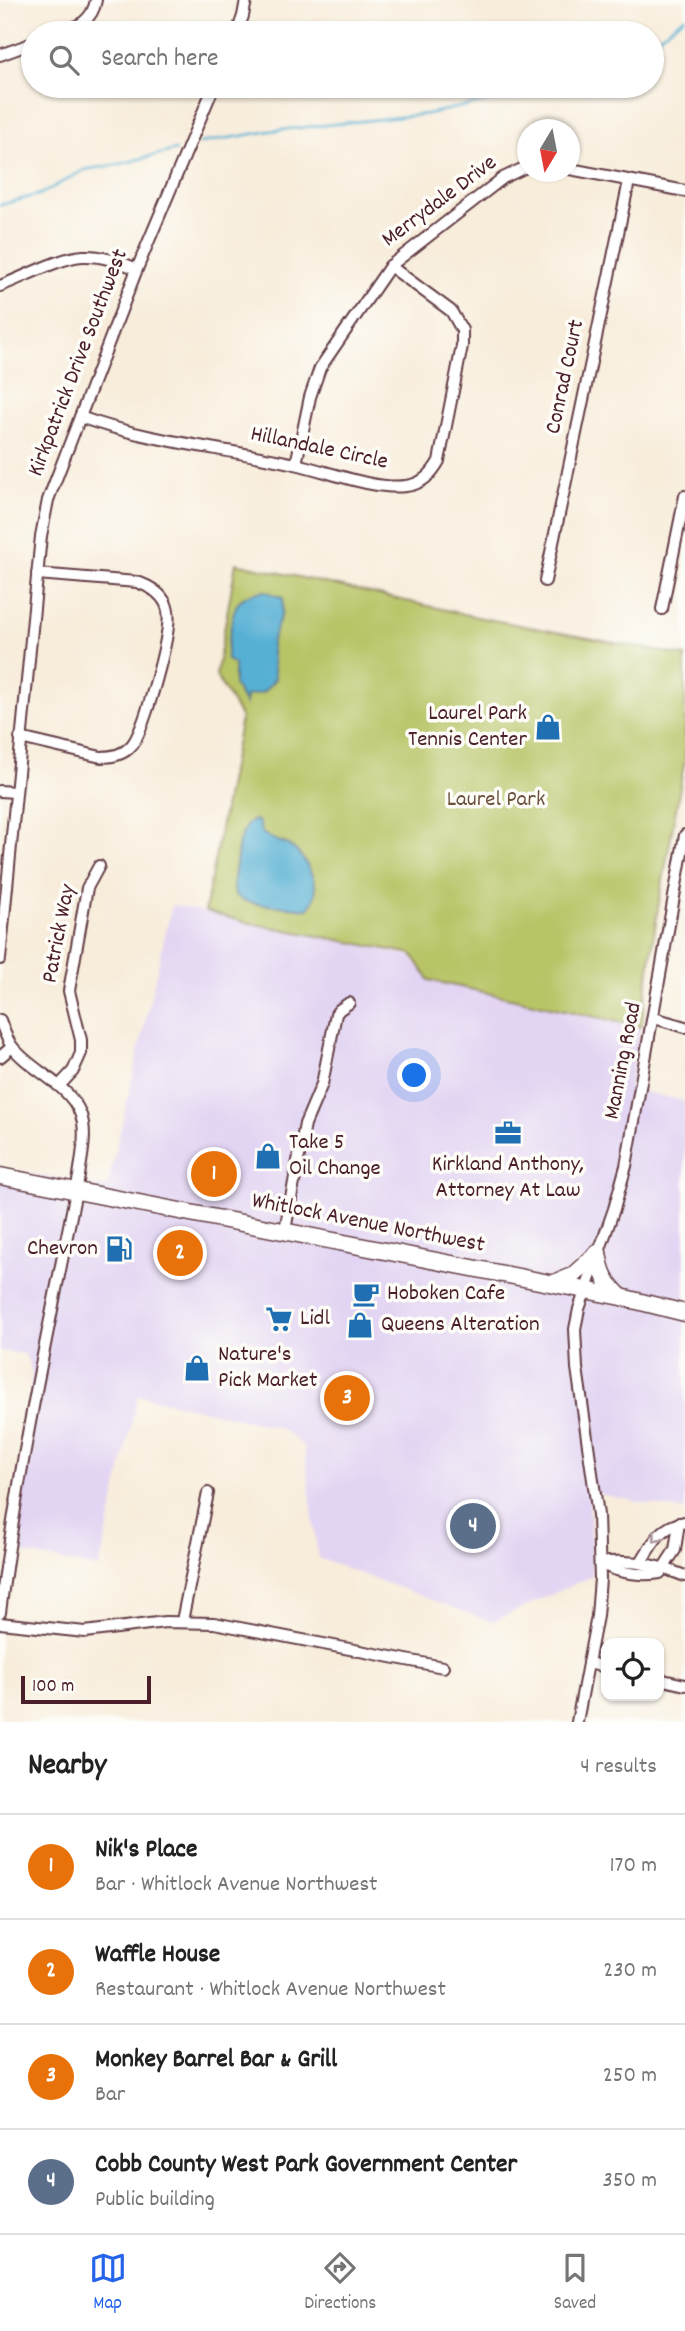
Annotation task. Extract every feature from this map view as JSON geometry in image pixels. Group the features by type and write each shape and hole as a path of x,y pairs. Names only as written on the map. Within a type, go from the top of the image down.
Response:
{"highway":[{"name":"Whitlock Avenue Northwest","path":"0,1176 554,1283 685,1313"},
{"path":"554,1283 573,1275 598,1254"},
{"path":"598,1254 600,1271 621,1297"}],"street":[{"path":"86,21 94,10 96,0"},
{"path":"241,21 246,0"},
{"path":"0,55 21,47"},
{"name":"Kirkpatrick Drive Southwest","path":"0,959 37,574 48,500 137,269 209,98"},
{"name":"Merrydale Drive","path":"296,464 307,409 320,368 390,266 503,178 517,171"},
{"path":"580,171 685,191"},
{"name":"Conrad Court","path":"545,581 629,181"},
{"path":"0,286 82,256 111,260 137,269"},
{"name":"Hillandale Circle","path":"80,417 131,433 296,464 375,484 403,487 423,481 439,461 462,346 462,330 451,311 390,266"},
{"path":"662,609 685,496"},
{"path":"20,738 101,757 113,757 130,748 137,739 146,715 169,623 166,604 157,592 148,586 136,582 37,574"},
{"path":"0,791 15,792"},
{"name":"Manning Road","path":"577,1722 598,1605 600,1563 598,1514 575,1349 577,1319 626,1166 680,899 685,835"},
{"name":"Patrick Way","path":"59,1086 73,1071 81,1053 82,1043 69,987 87,888 99,866"},
{"path":"285,1230 305,1124 322,1084 336,1014 349,1003"},
{"path":"654,1018 685,1027"},
{"path":"0,1020 12,1047 59,1086 77,1105 84,1124 76,1190 4,1540 0,1613"},
{"path":"0,1057 12,1047"},
{"path":"182,1621 208,1493"},
{"path":"641,1562 660,1533 682,1522"},
{"path":"600,1563 612,1570 660,1573 666,1568 675,1550 682,1522"},
{"path":"600,1563 641,1562 685,1576"},
{"path":"0,1623 85,1632 182,1621 229,1625 443,1667"},
{"path":"588,1663 601,1666"},
{"path":"664,1680 685,1685"}],"shaded area":[{"path":"172,905 411,956 429,981 641,1027 629,1088 685,1101 685,1511 589,1492 592,1576 492,1622 318,1558 304,1446 280,1428 138,1395 99,1568 11,1551 32,1373 25,1354 0,1351 0,1168 107,1188"}],"green space":[{"name":"Laurel Park","path":"236,563 482,618 685,656 685,760 658,908 641,1027 429,980 412,954 249,923 205,911 241,718 216,676"}],"water":[{"path":"265,591 283,598 282,613 271,643 275,679 264,692 246,696 245,704 234,685 234,664 227,660 228,642 238,603 248,595"},
{"path":"254,820 259,822 262,833 294,849 309,869 315,892 314,900 308,909 258,904 242,900 235,895 233,886 239,842 247,824"}],"waterway":[{"path":"664,32 685,17"},
{"path":"200,143 270,131 427,114 500,98"},
{"path":"0,205 41,194 84,170 176,150"}],"place":[{"name":"Laurel Park Tennis Center","path":"548,727"},
{"name":"Kirkland Anthony, Attorney At Law","path":"508,1133"},
{"name":"Take 5 Oil Change","path":"268,1156"},
{"name":"Nik's Place","path":"214,1174"},
{"name":"Chevron","path":"119,1249"},
{"name":"Waffle House","path":"180,1253"},
{"name":"Hoboken Cafe","path":"366,1294"},
{"name":"Lidl","path":"279,1319"},
{"name":"Queens Alteration","path":"360,1325"},
{"name":"Nature's Pick Market","path":"197,1368"},
{"name":"Monkey Barrel Bar & Grill","path":"347,1398"},
{"name":"Cobb County West Park Government Center","path":"473,1526"}]}
